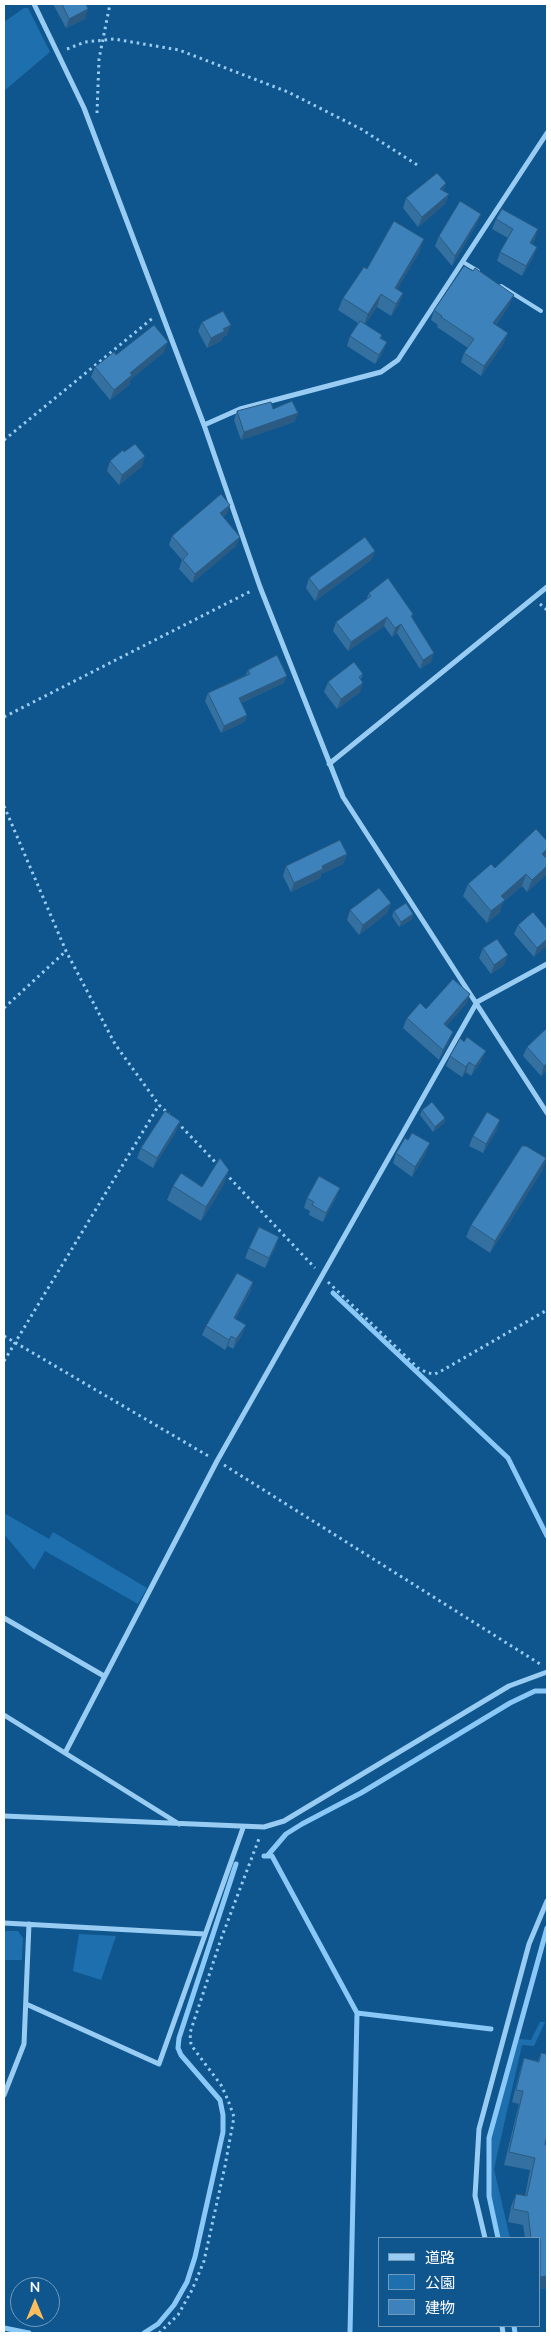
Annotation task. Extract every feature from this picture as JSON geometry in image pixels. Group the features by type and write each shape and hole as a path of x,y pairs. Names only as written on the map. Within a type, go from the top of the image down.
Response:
{"street":[{"path":"34,4 84,108 204,425 260,587 329,764 344,797 547,1113"},
{"path":"204,425 240,409 381,372 398,360 547,132"},
{"path":"329,764 547,587"},
{"path":"65,1753 217,1461 477,1002 547,964"},
{"path":"4,1618 104,1676"},
{"path":"4,1816 243,1828 264,1827 284,1821 509,1686 547,1670"},
{"path":"4,1715 180,1825"},
{"path":"26,2004 159,2064 243,1828"},
{"path":"485,2237 475,2196 479,2129 529,1944 547,1901"},
{"path":"4,1923 204,1934"},
{"path":"4,2095 24,2044 29,1924"}],"lane":[{"path":"463,262 486,277"},
{"path":"494,282 541,311"}],"path":[{"path":"95,138 98,59 110,4"},
{"path":"57,52 85,42 114,39 179,50 288,92 361,128 419,166"},
{"path":"4,440 160,312"},
{"path":"4,717 260,587"},
{"path":"4,806 66,951 115,1044 159,1105 322,1276 418,1368 435,1374 547,1310"},
{"path":"4,1008 66,951"},
{"path":"4,1361 159,1105"},
{"path":"4,1336 217,1461 547,1670"},
{"path":"159,2333 178,2315 192,2290 204,2261 225,2166 234,2117 221,2085 190,2045 190,2033 221,1939 264,1827"}],"green space":[{"path":"24,8 28,8 50,52 4,91 4,22"},
{"path":"4,1513 49,1539 53,1532 147,1588 138,1604 45,1551 34,1570 4,1534"},
{"path":"4,1931 18,1931 23,1938 22,1960 4,1960"},
{"path":"79,1934 116,1936 101,1980 73,1971"},
{"path":"540,2022 545,2022 534,2046 522,2045 494,2169 510,2237 499,2237 491,2196 491,2137 519,2039 531,2040"}],"building":[{"path":"62,4 86,4 88,9 69,19"},
{"path":"437,173 446,183 440,189 449,194 422,217 406,198"},
{"path":"460,201 481,214 455,256 439,236"},
{"path":"502,209 538,229 530,243 537,247 526,266 500,252 513,229 496,219"},
{"path":"394,221 424,239 395,288 403,293 396,304 381,294 368,314 343,298 364,267 367,269"},
{"path":"464,266 473,271 475,268 514,295 493,323 508,333 484,366 464,353 474,339 441,317 434,310"},
{"path":"223,311 231,325 223,329 225,331 211,338 202,322"},
{"path":"360,321 382,335 380,338 387,342 379,355 350,336"},
{"path":"154,325 168,342 130,373 132,375 114,390 95,367 114,352 116,355"},
{"path":"292,401 298,413 244,432 237,411 271,402 273,409"},
{"path":"135,444 145,456 122,475 110,461 123,450 124,452"},
{"path":"221,494 230,505 220,513 240,537 195,574 183,560 188,554 172,536"},
{"path":"365,537 375,551 319,591 309,578"},
{"path":"388,578 413,614 411,616 434,653 423,660 401,624 395,628 387,617 351,642 336,622 371,596 369,593"},
{"path":"277,655 287,676 239,698 247,715 224,726 208,693 250,674 248,670"},
{"path":"354,662 363,674 359,677 363,683 341,699 328,682"},
{"path":"536,829 547,841 547,849 542,854 547,859 547,866 532,880 526,874 501,896 505,900 491,911 468,884 491,864 495,868"},
{"path":"340,840 347,854 322,866 323,869 294,883 286,866"},
{"path":"379,888 391,903 363,925 350,910"},
{"path":"406,903 413,914 401,922 394,911"},
{"path":"533,912 547,929 547,939 537,948 518,925"},
{"path":"497,939 508,955 494,965 483,948"},
{"path":"453,979 470,994 444,1024 453,1032 443,1050 407,1018 420,1003 426,1009"},
{"path":"547,1028 547,1063 544,1066 527,1047"},
{"path":"467,1037 486,1051 475,1066 469,1062 466,1067 450,1056 460,1038 464,1042"},
{"path":"432,1102 445,1118 435,1127 422,1110"},
{"path":"165,1111 180,1121 157,1158 141,1148"},
{"path":"487,1112 500,1120 486,1144 473,1136"},
{"path":"412,1133 430,1143 415,1167 396,1153 405,1138 408,1140"},
{"path":"522,1146 526,1146 546,1158 495,1241 471,1225"},
{"path":"220,1158 229,1170 206,1207 173,1186 181,1173 202,1187"},
{"path":"319,1176 340,1188 326,1213 312,1205 314,1202 307,1198"},
{"path":"259,1227 279,1237 269,1258 249,1248"},
{"path":"237,1273 253,1282 234,1318 246,1325 236,1339 231,1336 229,1340 206,1326"},
{"path":"547,2050 547,2134 545,2145 547,2145 547,2276 541,2277 541,2237 531,2237 528,2212 513,2209 516,2194 527,2196 535,2158 509,2152 523,2091 516,2090 524,2058 539,2062 541,2053 546,2054"}],"waterway":[{"path":"333,1293 508,1458 547,1536"},
{"path":"268,1855 286,1834 302,1824 361,1793 510,1703 535,1691 547,1691"},
{"path":"264,1856 272,1856 357,2013 350,2333"},
{"path":"144,2333 158,2324 174,2305 187,2282 195,2257 223,2132 223,2115 220,2100 181,2055 178,2048 179,2038 236,1864"},
{"path":"498,2237 489,2196 489,2138 547,1928"},
{"path":"357,2013 491,2029"},
{"path":"514,2327 515,2333"},
{"path":"4,2328 29,2333"}]}
